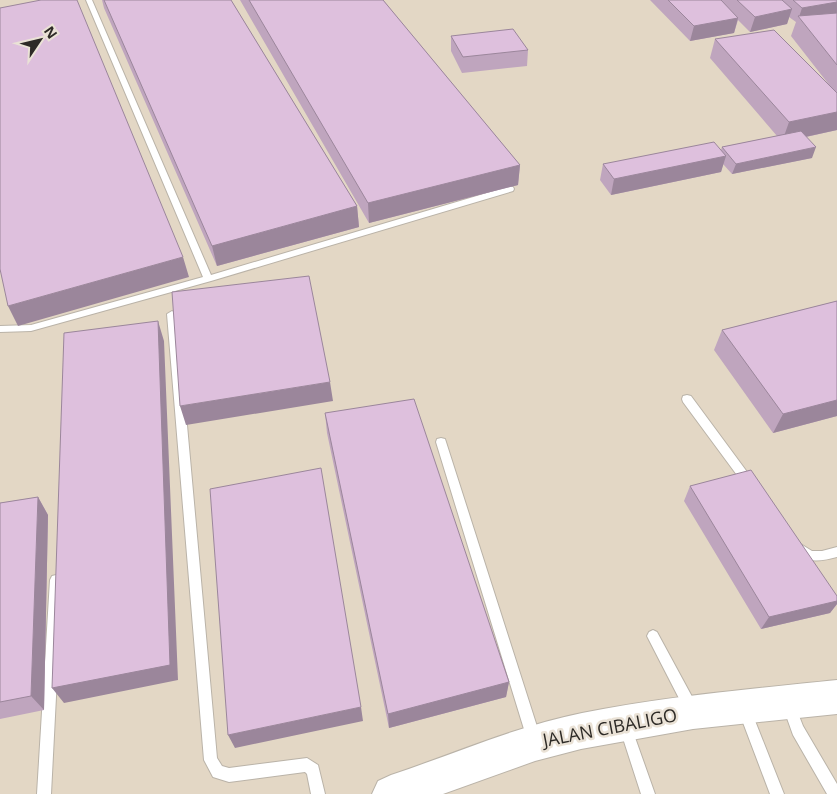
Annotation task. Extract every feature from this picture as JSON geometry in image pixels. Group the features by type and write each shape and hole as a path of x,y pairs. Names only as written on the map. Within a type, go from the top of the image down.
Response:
{"main road":[{"name":"JALAN CIBALIGO","path":"392,794 535,744 581,731 693,712 837,697"}],"lane":[{"path":"89,0 208,279"},
{"path":"0,329 31,328 208,279 510,189"},
{"path":"172,314 211,760 218,772 228,775 307,765 314,770 318,794"},
{"path":"687,399 758,495"},
{"path":"440,442 535,744"},
{"path":"793,543 804,553 815,557 837,552"},
{"path":"44,794 56,567"},
{"path":"652,636 693,712"},
{"path":"786,701 798,730 835,794"},
{"path":"743,706 777,794"},
{"path":"624,724 648,794"}],"shaded area":[{"path":"0,0 837,0 837,794 0,794"}],"building":[{"path":"41,0 77,0 183,257 8,306 0,269 0,8"},
{"path":"104,0 231,0 357,206 212,246"},
{"path":"249,0 383,0 520,165 368,203"},
{"path":"668,0 721,0 738,18 694,26"},
{"path":"737,0 782,0 792,9 755,17"},
{"path":"793,0 837,0 837,2 802,8"},
{"path":"837,13 837,65 798,16"},
{"path":"513,29 528,50 463,57 451,36"},
{"path":"774,30 837,93 837,112 789,122 715,39"},
{"path":"801,131 816,147 736,164 722,147"},
{"path":"714,142 726,156 614,179 603,164"},
{"path":"309,276 330,382 180,406 172,292"},
{"path":"837,301 837,400 783,414 722,330"},
{"path":"158,321 170,665 52,688 64,333"},
{"path":"414,399 509,682 388,714 325,413"},
{"path":"321,468 361,707 228,735 210,489"},
{"path":"751,470 837,596 837,601 769,617 690,486"},
{"path":"38,497 31,696 0,702 0,503"}]}
